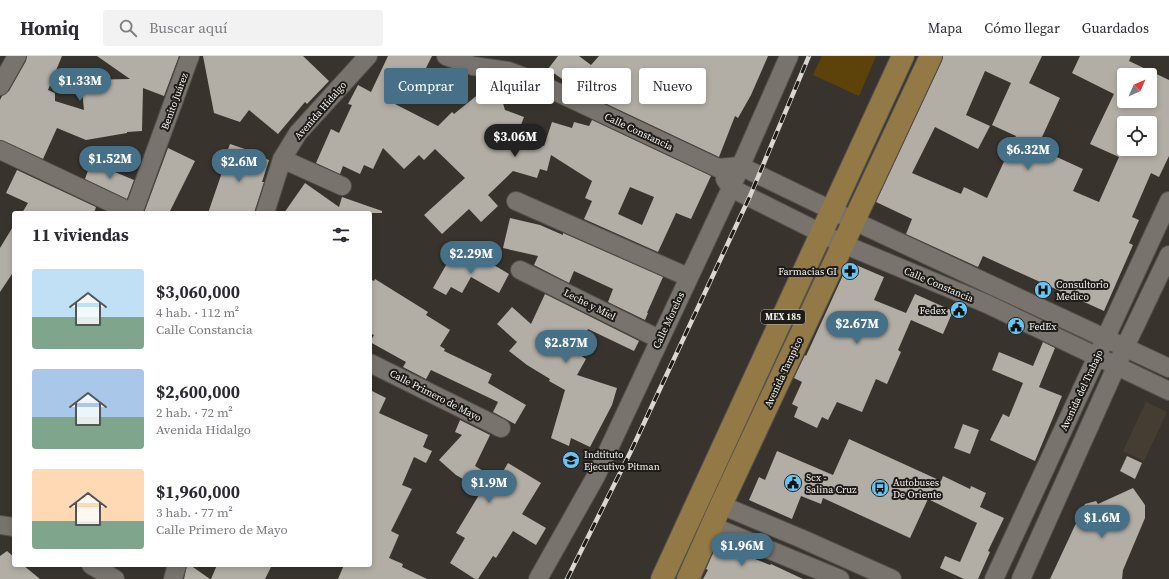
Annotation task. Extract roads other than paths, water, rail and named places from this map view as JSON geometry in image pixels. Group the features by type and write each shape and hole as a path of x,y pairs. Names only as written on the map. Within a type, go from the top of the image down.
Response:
{"main road":[{"name":"MEX 185","path":"662,579 903,56"},
{"name":"Avenida Tampico","path":"688,579 721,505 931,56"}],"street":[{"path":"0,86 17,56"},
{"name":"Benito Juárez","path":"134,211 190,56"},
{"name":"Avenida Hidalgo","path":"266,211 282,159 298,133 368,56"},
{"name":"Calle Constancia","path":"446,56 472,66 508,71 527,78 718,168"},
{"name":"Calle Morelos","path":"538,579 596,476 731,188 789,56"},
{"path":"0,150 129,211"},
{"path":"282,159 342,186"},
{"path":"731,188 718,168 740,166"},
{"name":"Calle Constancia","path":"740,166 854,222 1169,368"},
{"name":"Calle Constancia","path":"731,188 750,196 821,234 987,304 1169,391"},
{"path":"516,200 688,277"},
{"name":"Avenida del Trabajo","path":"994,579 1096,356 1106,339 1169,202"},
{"path":"1022,579 1116,366 1169,255"},
{"name":"Leche y Miel","path":"520,270 659,339"},
{"name":"Calle Primero de Mayo","path":"372,364 501,428"},
{"path":"721,505 892,579"},
{"path":"0,525 12,527"},
{"path":"712,526 839,578 846,559"},
{"path":"94,567 115,579"},
{"path":"173,579 176,567"}],"railway":[{"path":"567,579 631,451 750,196 809,56"}],"place":[{"name":"Farmacias GI","path":"850,271"},
{"name":"Consultorio Medico","path":"1043,290"},
{"name":"Fedex","path":"959,310"},
{"name":"FedEx","path":"1016,326"},
{"name":"Indtituto Ejecutivo Pitman","path":"571,460"},
{"name":"Scx - Salina Cruz","path":"793,483"},
{"name":"Autobuses De Oriente","path":"880,488"}]}
